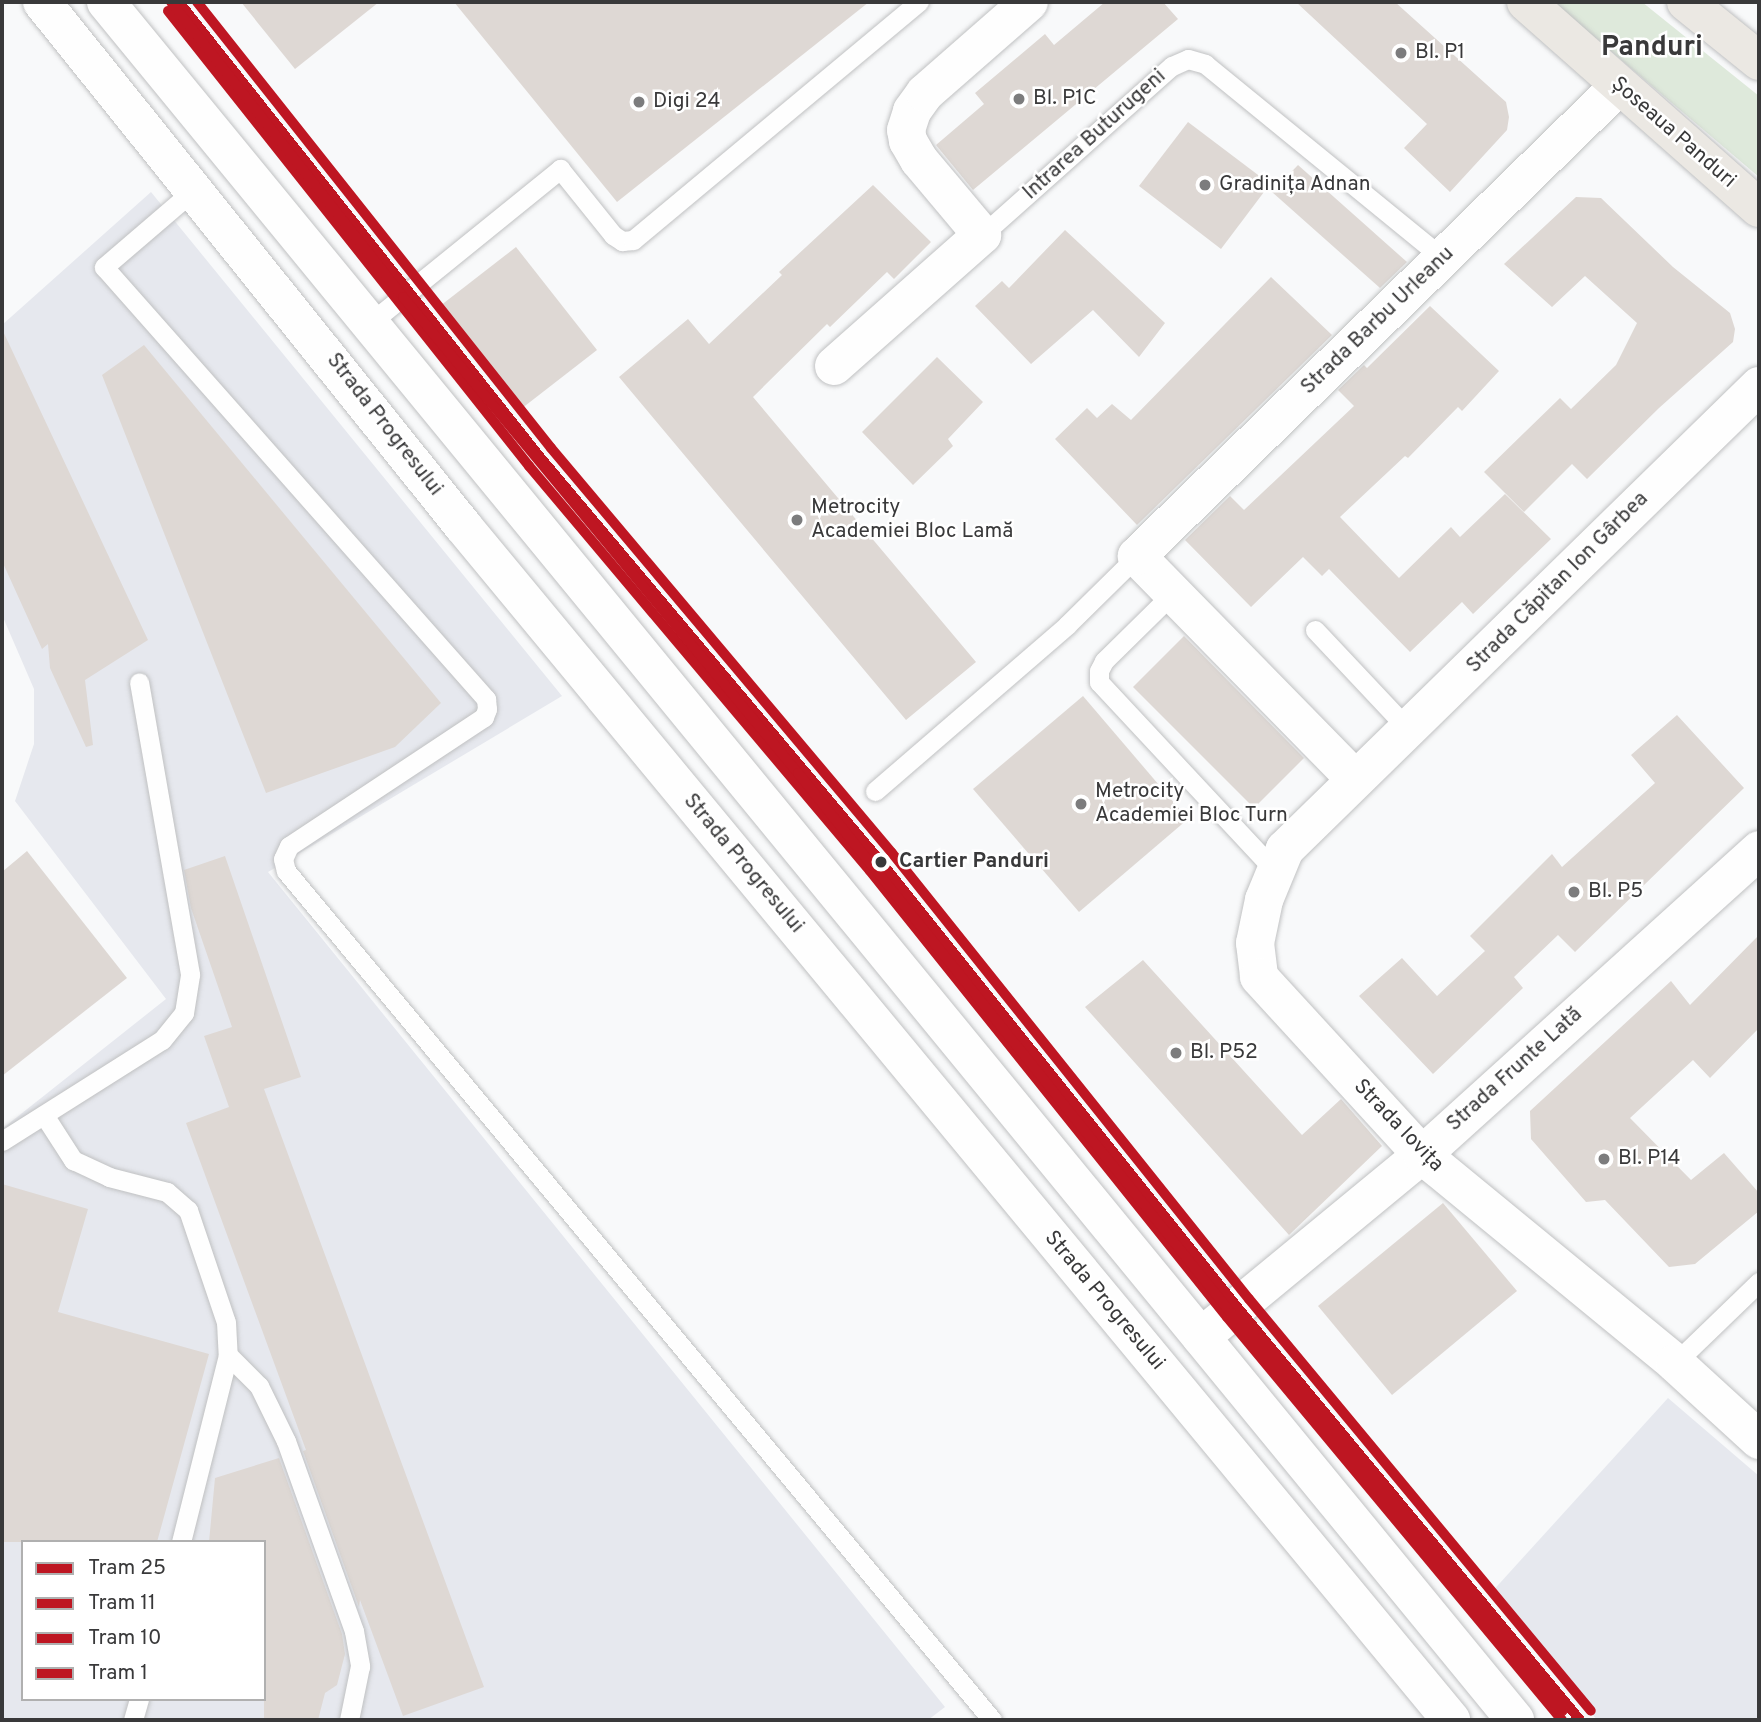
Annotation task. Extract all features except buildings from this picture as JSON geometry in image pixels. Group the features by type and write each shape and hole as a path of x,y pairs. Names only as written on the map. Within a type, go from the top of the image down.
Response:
{"main road":[{"name":"Strada Progresului","path":"42,2 472,536 1451,1720"},
{"path":"106,2 1515,1720"},
{"path":"982,235 919,160 908,141 906,130 912,111 925,93 1029,2"},
{"name":"Șoseaua Panduri","path":"1526,2 1759,208"},
{"path":"1686,2 1759,61"},
{"name":"Strada Barbu Urleanu","path":"1137,556 1619,86"},
{"path":"195,189 235,159"},
{"name":"Intrarea Buturugeni","path":"834,366 982,235"},
{"name":"Strada Căpitan Ion Gârbea","path":"1355,779 1409,730 1759,386"},
{"path":"1137,556 1355,779"},
{"name":"Strada Iovița","path":"1355,779 1284,849 1264,900 1255,943 1259,977 1422,1155 1675,1363 1759,1440"},
{"name":"Strada Frunte Lată","path":"1161,1370 1422,1155 1759,850"}],"lane":[{"path":"370,323 559,169 613,236 622,241 633,240 919,2"},
{"name":"Intrarea Buturugeni","path":"982,235 1172,66 1188,59 1205,64 1443,258"},
{"path":"195,189 104,267 486,699 484,717 289,846 283,859 286,871 992,1720"},
{"path":"875,792 1067,625 1137,556"},
{"path":"1173,593 1104,661 1099,671 1099,682 1275,871"},
{"path":"1315,630 1409,730"},
{"path":"2,1141 162,1040 184,1013 190,974 139,682"},
{"path":"44,1115 73,1160 109,1177 167,1192 188,1210 226,1322 228,1355 182,1540"},
{"path":"1675,1363 1759,1282"},
{"path":"228,1355 259,1386 286,1441 354,1631 360,1666 349,1720"},
{"path":"133,1720 138,1701"}],"shaded area":[{"path":"151,192 562,696 268,872 945,1707 928,1720 2,1720 2,1129 166,999 15,801 34,744 34,689 2,615 2,325"},
{"path":"1668,1398 1759,1476 1759,1720 1597,1720 1490,1594"}],"green space":[{"path":"1553,2 1642,2 1759,96 1759,177"}],"tram line":[{"name":"1","path":"171,2 403,297 798,773 1231,1313 1563,1711"},
{"name":"25","path":"179,2 540,457 881,862 1238,1308 1580,1720"},
{"name":"10","path":"197,2 551,448 892,853 1249,1299 1591,1711"},
{"name":"11","path":"168,11 529,466 870,871 1227,1317 1562,1720"}],"place":[{"name":"Bl. P1","path":"1401,53"},
{"name":"Bl. P1C","path":"1019,99"},
{"name":"Digi 24","path":"639,102"},
{"name":"Gradinița Adnan","path":"1205,185"},
{"name":"Metrocity Academiei Bloc Lamă","path":"797,520"},
{"name":"Metrocity Academiei Bloc Turn","path":"1081,804"},
{"name":"Cartier Panduri","path":"881,862"},
{"name":"Bl. P5","path":"1574,892"},
{"name":"Bl. P52","path":"1176,1053"},
{"name":"Bl. P14","path":"1604,1159"}],"district":[{"name":"Panduri","path":"1652,48"}]}
